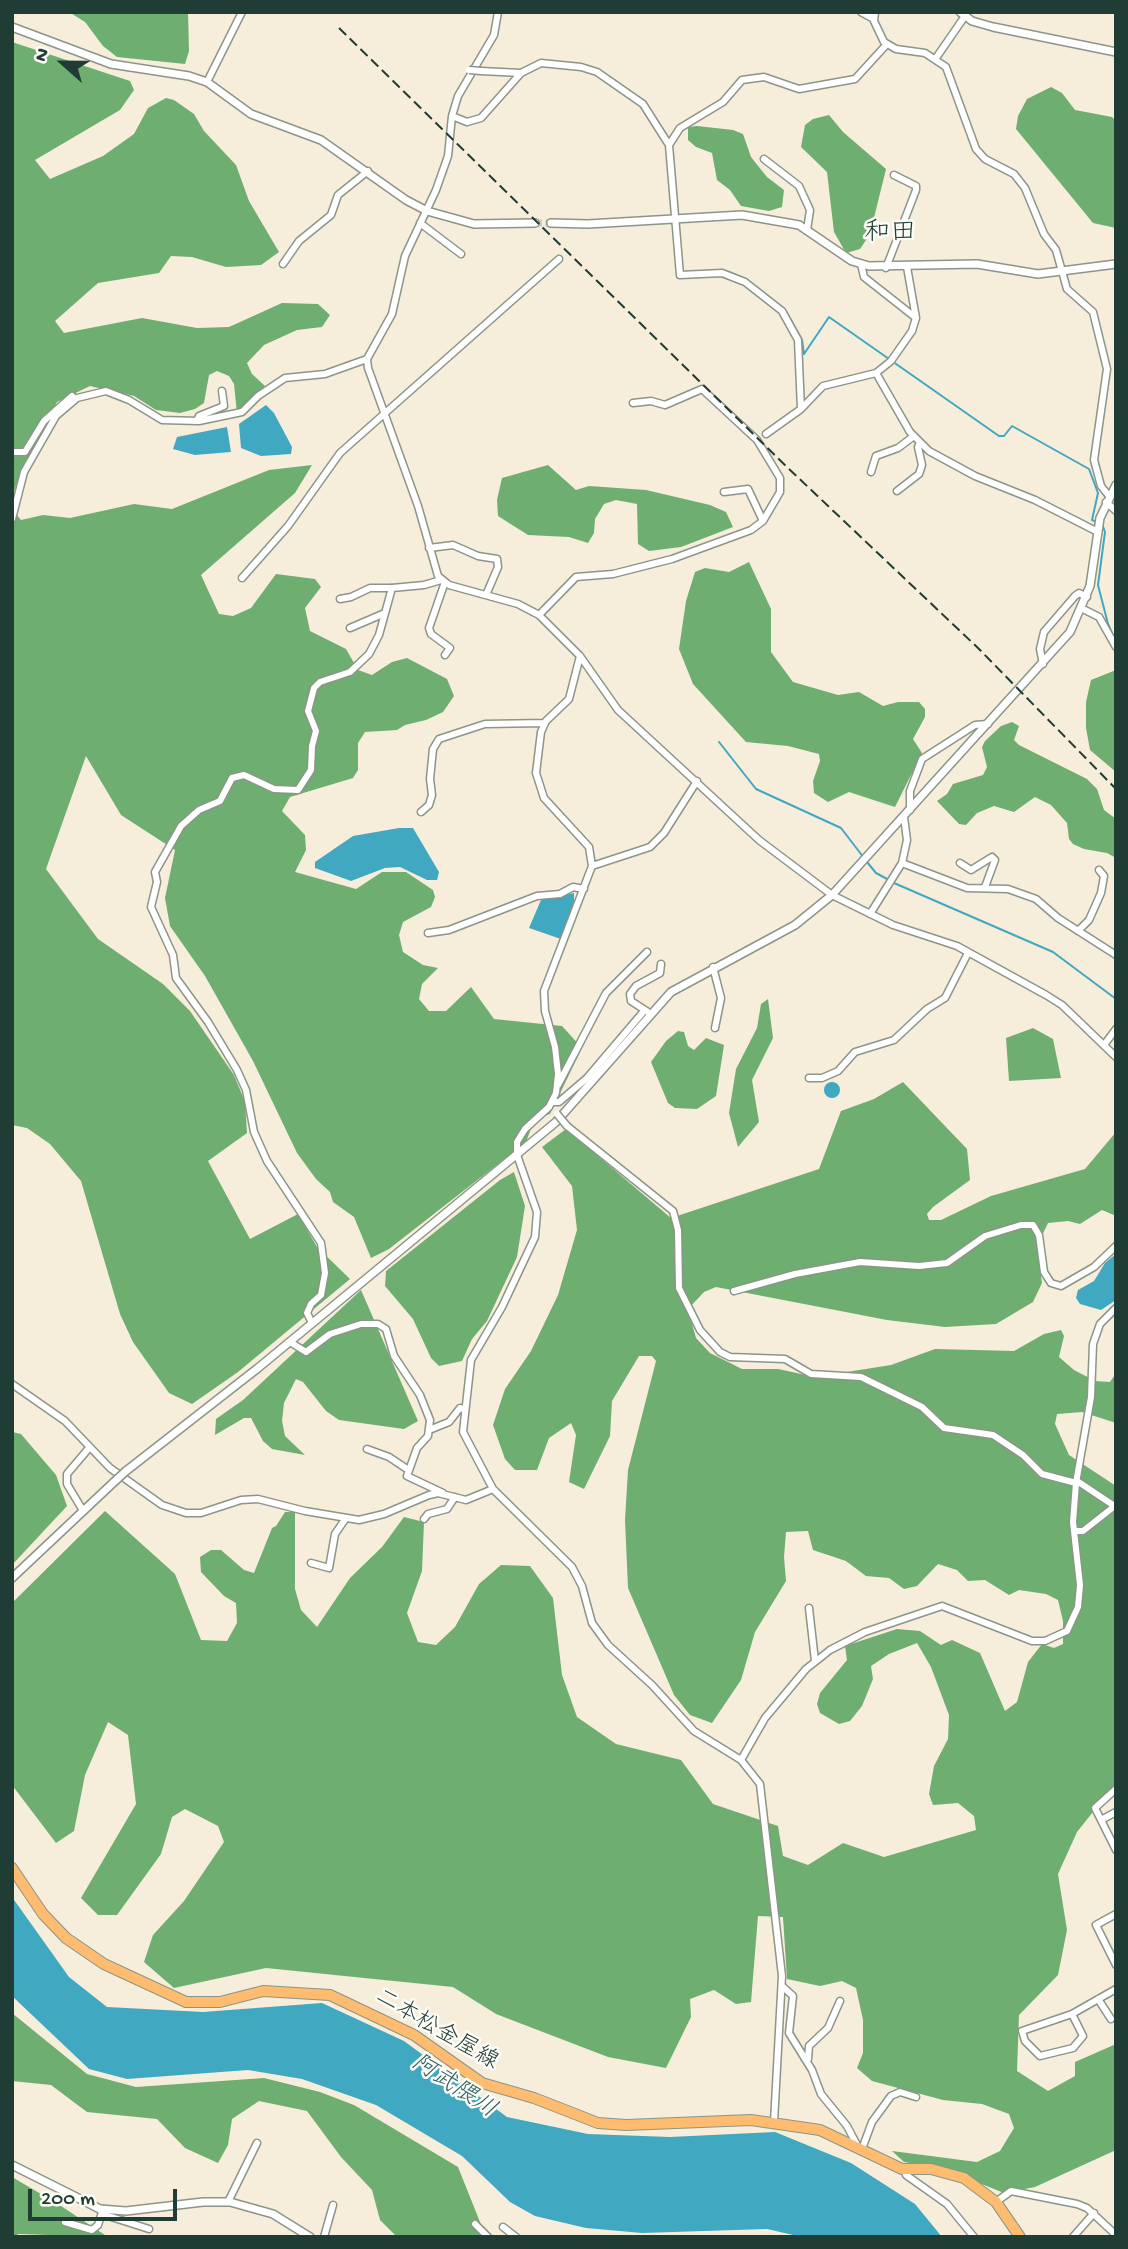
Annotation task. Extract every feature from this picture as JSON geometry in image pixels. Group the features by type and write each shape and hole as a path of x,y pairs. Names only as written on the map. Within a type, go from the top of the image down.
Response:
{"main road":[{"name":"二本松金屋線","path":"12,1868 43,1914 66,1938 104,1964 187,2002 220,2002 263,1991 322,1993 414,2035 482,2083 534,2098 598,2123 774,2122 820,2130 904,2169 931,2169 964,2178 996,2202 1020,2237"}],"street":[{"path":"207,82 242,12"},
{"path":"445,654 450,648 431,634 429,628 443,581 429,548 424,524 367,359 392,314 403,262 427,211 448,156 452,116 458,96 494,35 498,12"},
{"path":"861,12 875,16 887,44"},
{"path":"936,58 962,14 993,27 1116,52"},
{"path":"12,27 111,64 181,74 207,82 251,114 314,136 427,211 474,224 535,223"},
{"path":"887,44 936,58 946,67 953,80 976,149 985,159 1014,174 1025,188 1044,234 1056,250 1061,272 1071,295 1093,313 1107,369 1094,460 1101,486 1116,511"},
{"path":"669,145 680,128 723,102 743,80 764,77 799,89 855,79 887,44"},
{"path":"452,116 467,122 481,118 521,73 541,63 581,67 597,72 643,104 669,145 680,275 732,276 755,288 782,311 799,341 801,409"},
{"path":"469,70 521,73"},
{"path":"764,159 799,186 810,210 807,230"},
{"path":"283,264 299,241 331,215 338,195 368,171"},
{"path":"886,268 916,190 916,186 894,175"},
{"path":"551,223 588,224 742,215 784,221 807,230 861,264 886,268 977,264 1038,274 1116,264"},
{"path":"420,223 461,254"},
{"path":"243,578 288,526 340,453 559,259"},
{"path":"861,264 864,276 916,318"},
{"path":"766,434 801,409 828,384 876,373 891,361 912,331 916,318 907,267"},
{"path":"12,519 24,472 46,433 64,407 86,394 100,390 115,394 168,422 197,421 242,412 258,396 285,378 325,374 367,359"},
{"path":"876,373 920,442 951,464 1035,500 1098,532"},
{"path":"539,615 576,577 613,574 672,559 747,532 763,521 780,492 780,478 757,440 699,388 665,405 651,401 633,403"},
{"path":"13,452 22,454 27,450 44,421 65,400 83,391 86,394"},
{"path":"197,421 199,416 224,406 222,391"},
{"path":"871,472 876,456 898,448 914,436"},
{"path":"897,491 919,474 922,465 918,447 920,442"},
{"path":"774,2122 782,1986 765,1846 762,1791 756,1777 741,1760 694,1731 652,1685 608,1645 593,1623 582,1586 572,1567 493,1489 463,1432 473,1355 502,1307 535,1237 537,1212 517,1155 519,1136 551,1105 559,1102 587,1078 647,1012 671,992 795,925 832,895 904,817 1070,632 1087,597 1098,532 1108,499 1116,485"},
{"path":"724,492 748,489 763,521"},
{"path":"429,548 453,545 478,556 497,559 498,567 486,595"},
{"path":"340,598 351,597 370,588 424,586 443,581 539,615 579,656 618,710 759,840 832,895 870,914 968,953 1062,1005 1116,1057"},
{"path":"312,1323 307,1313 311,1304 321,1295 326,1273 321,1242 267,1161 254,1132 246,1090 237,1070 208,1022 180,987 173,955 154,917 152,898 157,882 155,872 173,837 188,818 220,801 232,778 244,775 274,789 298,790 306,782 311,770 316,731 308,711 314,688 320,682 350,672 362,662 379,635 391,588"},
{"path":"1043,664 1040,649 1044,632 1077,594 1087,597"},
{"path":"1066,606 1099,617 1116,647"},
{"path":"350,628 385,613"},
{"path":"558,1085 555,1047 544,997 592,866 585,842 540,791 535,762 545,723 569,699 579,656"},
{"path":"421,812 429,805 432,794 433,749 439,739 485,724 545,723"},
{"path":"910,810 910,791 922,759 975,725 988,724"},
{"path":"592,866 650,847 664,833 697,781"},
{"path":"870,914 902,863 907,840 904,817"},
{"path":"960,863 971,870 992,857 995,860 985,887"},
{"path":"902,863 967,888 1008,889 1036,899 1078,931 1116,954"},
{"path":"1078,931 1089,920 1101,893 1104,876 1099,870"},
{"path":"428,933 449,930 537,896 560,894 573,887 584,889"},
{"path":"551,1105 558,1085 612,985 647,951"},
{"path":"809,1078 822,1079 838,1071 855,1052 894,1040 926,1009 945,998 968,953"},
{"path":"647,1012 631,1001 631,992 660,973 661,964"},
{"path":"713,967 721,998 715,1028"},
{"path":"12,1578 82,1509 127,1471 290,1342 517,1155 581,1097 647,1012"},
{"path":"1104,1045 1116,1029"},
{"path":"551,1105 567,1126 673,1211 678,1230 679,1288 700,1330 720,1352 730,1357 785,1359 811,1374 861,1377 922,1407 944,1428 993,1435 1023,1455 1042,1474 1077,1482 1115,1506 1083,1531 1075,1531"},
{"path":"734,1291 796,1274 860,1262 919,1266 947,1263 985,1236 1021,1225 1033,1225 1039,1235 1044,1272 1051,1283 1061,1286 1094,1267 1116,1246"},
{"path":"741,1760 775,1705 815,1661 839,1644 865,1632 935,1606 949,1607 1032,1641 1058,1637 1069,1627 1078,1607 1080,1585 1075,1531 1077,1482 1091,1397 1093,1344 1100,1324 1116,1307"},
{"path":"290,1342 306,1352 330,1334 361,1324 380,1324 390,1338 394,1356 420,1395 430,1420 429,1430 407,1469 409,1479 455,1497 473,1499 493,1489"},
{"path":"12,1384 65,1421 110,1468 171,1509 201,1513 241,1500 258,1499 346,1518 366,1518 429,1495 444,1494"},
{"path":"429,1430 449,1422 460,1408 464,1409"},
{"path":"82,1509 67,1484 67,1474 89,1448"},
{"path":"368,1449 389,1457 407,1469"},
{"path":"424,1519 447,1508 455,1497"},
{"path":"311,1563 329,1568 335,1534 346,1518"},
{"path":"809,1608 815,1661"},
{"path":"1115,1847 1095,1808 1116,1789"},
{"path":"1101,1820 1116,1812"},
{"path":"1116,1914 1096,1925 1113,1952 1116,1965"},
{"path":"782,1986 793,1996 789,2033 810,2068 821,2094 847,2126 860,2148"},
{"path":"1072,2014 1083,2036 1073,2048 1040,2056 1025,2041 1022,2031 1072,2014 1116,1989"},
{"path":"1098,1999 1111,2019"},
{"path":"810,2068 807,2050 828,2028 840,2001"},
{"path":"860,2148 872,2122 891,2096 900,2092 916,2097"},
{"path":"228,2202 257,2143"},
{"path":"12,2165 103,2212 149,2229"},
{"path":"904,2169 906,2175 947,2204 974,2237"},
{"path":"996,2202 1011,2191 1077,2204 1094,2213 1116,2235"},
{"path":"103,2212 228,2202 273,2214 310,2237"},
{"path":"324,2237 333,2205"},
{"path":"65,2222 92,2230 98,2225 103,2212"},
{"path":"1073,2237 1094,2213"},
{"path":"475,2224 488,2237"},
{"path":"503,2227 516,2237"}],"green space":[{"path":"69,12 188,12 189,51 185,64 117,57 103,46 85,22"},
{"path":"12,42 130,81 134,90 120,110 35,160 50,179 103,156 134,134 148,108 166,98 174,100 194,114 204,131 236,165 249,201 279,252 261,265 226,267 192,257 171,256 159,273 98,283 55,321 64,333 142,318 197,328 229,327 282,303 318,304 330,315 322,327 297,330 264,345 247,363 252,374 265,386 237,413 234,384 229,376 217,371 209,375 204,403 180,413 156,410 134,396 90,386 57,402 21,472 12,497"},
{"path":"1051,87 1062,93 1075,110 1112,117 1116,121 1116,228 1093,223 1016,129 1018,116 1027,99"},
{"path":"829,115 843,132 886,169 870,234 860,249 846,253 834,232 827,172 801,147 805,125 813,119"},
{"path":"688,127 733,130 743,134 751,157 767,177 784,190 782,207 769,211 741,206 730,190 717,180 712,153 696,147 688,140"},
{"path":"312,465 295,493 201,575 219,614 233,616 251,608 276,574 315,579 321,587 305,608 310,631 346,649 358,670 372,675 392,662 407,658 447,679 454,696 443,712 426,720 405,725 397,730 365,732 358,743 358,770 353,778 290,797 282,811 305,835 306,850 295,872 356,889 382,872 406,872 433,890 435,897 431,907 403,922 399,935 403,952 423,965 438,968 422,984 419,999 429,1011 446,1011 471,987 494,1019 562,1026 582,1048 550,1114 535,1118 526,1142 389,1249 371,1258 354,1217 333,1202 330,1192 316,1179 297,1153 253,1061 205,976 170,926 165,898 175,850 121,815 86,756 46,869 98,939 163,984 190,1011 234,1075 245,1102 247,1133 208,1161 250,1239 298,1214 317,1247 350,1279 238,1372 192,1404 169,1393 133,1342 120,1314 81,1181 50,1144 27,1128 12,1125 12,509 21,520 43,515 70,518 134,504 172,509 269,470"},
{"path":"548,465 576,490 589,486 646,490 710,505 726,512 733,527 681,547 649,551 638,544 637,504 616,500 604,504 595,519 594,533 588,543 569,537 528,535 498,516 497,500 502,478"},
{"path":"749,562 771,609 771,652 793,682 838,695 859,692 883,706 898,702 919,702 925,709 925,717 913,739 922,753 895,807 849,792 828,802 814,793 813,781 820,761 819,754 788,746 746,742 693,684 679,649 686,601 695,572 705,568 729,572"},
{"path":"1116,670 1116,772 1090,750 1086,728 1086,702 1091,680"},
{"path":"1012,722 1019,726 1014,740 1019,745 1087,779 1097,789 1104,810 1116,819 1116,858 1073,844 1069,839 1067,823 1051,805 1035,797 1014,812 994,806 977,813 966,825 959,824 937,801 947,794 953,784 983,775 987,767 982,747 985,741 1001,726"},
{"path":"768,999 773,1038 752,1080 759,1122 738,1147 729,1113 736,1069 757,1028 761,1004"},
{"path":"1033,1028 1053,1039 1061,1078 1009,1081 1006,1038"},
{"path":"678,1031 684,1032 688,1046 694,1050 706,1038 724,1045 716,1096 697,1109 675,1108 668,1103 651,1062 666,1041"},
{"path":"903,1082 967,1149 970,1180 933,1207 927,1214 929,1220 941,1220 991,1196 1085,1169 1116,1132 1116,1216 1102,1210 1080,1224 1068,1221 1048,1223 1037,1246 1042,1283 1033,1302 996,1324 945,1327 887,1320 716,1287 704,1292 688,1309 696,1338 710,1353 742,1369 778,1369 815,1377 891,1365 935,1349 1014,1351 1044,1334 1061,1330 1064,1336 1059,1357 1074,1370 1095,1381 1110,1382 1116,1373 1116,1423 1082,1412 1057,1414 1055,1424 1069,1455 1116,1486 1116,1783 1077,1832 1058,1874 1067,1930 1058,1975 1019,2015 1017,2071 1048,2091 1075,2076 1075,2062 1116,2044 1116,2150 1035,2187 1004,2193 947,2170 904,2162 892,2151 977,2162 1000,2151 1014,2128 1009,2114 982,2104 943,2100 872,2081 857,2068 863,2053 863,2020 856,1988 842,1981 820,1986 787,1979 783,1917 758,1916 751,2002 736,2004 714,1990 690,1999 691,2017 666,2068 608,2057 496,2014 453,1987 266,1968 174,1988 144,1962 153,1935 184,1901 224,1842 218,1826 185,1809 172,1817 161,1854 117,1915 98,1915 81,1898 136,1804 128,1735 108,1722 85,1775 74,1831 56,1843 12,1785 12,1603 105,1511 175,1574 201,1640 227,1641 237,1623 236,1603 224,1596 201,1572 200,1557 211,1550 221,1550 244,1570 254,1573 272,1528 285,1512 295,1512 295,1589 301,1610 317,1627 350,1578 382,1547 404,1517 424,1522 422,1571 407,1613 418,1642 436,1645 455,1627 479,1584 501,1565 530,1566 553,1598 562,1675 577,1717 616,1744 681,1760 713,1804 778,1826 783,1856 808,1865 843,1843 884,1857 976,1830 974,1816 958,1803 933,1805 929,1794 934,1766 948,1739 949,1715 931,1667 917,1643 889,1654 871,1666 873,1679 862,1706 850,1721 839,1724 820,1713 817,1704 820,1693 847,1660 845,1646 897,1629 920,1631 941,1645 952,1640 980,1653 1005,1711 1017,1702 1028,1662 1042,1644 1054,1648 1063,1644 1063,1621 1058,1600 1046,1594 1019,1590 1009,1595 985,1580 968,1581 957,1570 938,1564 917,1586 904,1589 889,1578 866,1576 846,1561 813,1550 808,1531 786,1532 786,1581 755,1632 741,1680 712,1723 690,1715 674,1695 628,1588 625,1520 628,1470 656,1361 652,1356 639,1356 612,1401 610,1436 584,1489 569,1482 576,1435 571,1423 549,1438 537,1470 515,1470 505,1459 493,1425 505,1389 531,1351 558,1295 577,1230 572,1186 542,1147 566,1129 671,1218 819,1169 841,1111 874,1099"},
{"path":"514,1172 525,1206 517,1257 487,1321 472,1339 462,1361 439,1366 431,1358 413,1319 385,1286 386,1271 500,1180"},
{"path":"361,1290 418,1421 404,1429 339,1420 326,1411 303,1382 296,1379 284,1403 282,1421 285,1436 305,1455 272,1449 263,1441 251,1418 244,1418 215,1435 216,1419 243,1400"},
{"path":"12,1432 21,1434 56,1475 67,1506 12,1565"},
{"path":"12,2013 87,2074 136,2087 264,2078 320,2092 354,2105 458,2167 486,2237 397,2237 380,2220 372,2190 341,2157 307,2111 259,2101 232,2119 228,2145 218,2163 185,2148 157,2119 87,2112 51,2085 12,2081"},
{"path":"12,2177 108,2237 19,2234 12,2237"}],"water":[{"path":"266,405 274,413 292,447 291,454 261,456 241,448 239,424"},
{"path":"227,427 231,452 195,455 173,449 177,437"},
{"path":"413,828 439,872 437,880 427,880 400,867 385,868 351,881 315,868 315,862 353,836"},
{"path":"574,893 574,908 561,939 529,928 541,900"},
{"path":"829,1082 835,1082 840,1090 838,1096 829,1098 824,1093 824,1087"},
{"path":"1116,1254 1116,1300 1101,1310 1080,1304 1076,1298 1078,1290 1094,1281 1105,1263"},
{"name":"阿武隈川","path":"12,1897 69,1977 107,2007 203,2012 322,2003 404,2041 507,2117 588,2134 670,2137 775,2132 851,2163 915,2204 942,2237 802,2237 767,2229 642,2233 586,2228 535,2216 510,2202 462,2156 376,2105 302,2079 248,2070 127,2079 89,2069 12,1996"}],"waterway":[{"path":"729,272 741,277"},
{"path":"746,280 778,304"},
{"path":"787,313 802,340 804,354 829,317 999,436 1004,436 1012,426 1089,469 1098,493 1092,520 1097,522"},
{"path":"1102,524 1105,532 1098,585 1115,640"},
{"path":"719,742 756,789 841,828 864,858"},
{"path":"867,862 876,873 889,880"},
{"path":"894,883 1053,952 1116,999"}],"tunnel":[{"path":"535,223 551,223"}],"railway":[{"path":"339,28 788,468 978,648 1116,789"}],"district":[{"name":"和田","path":"890,235"}]}
